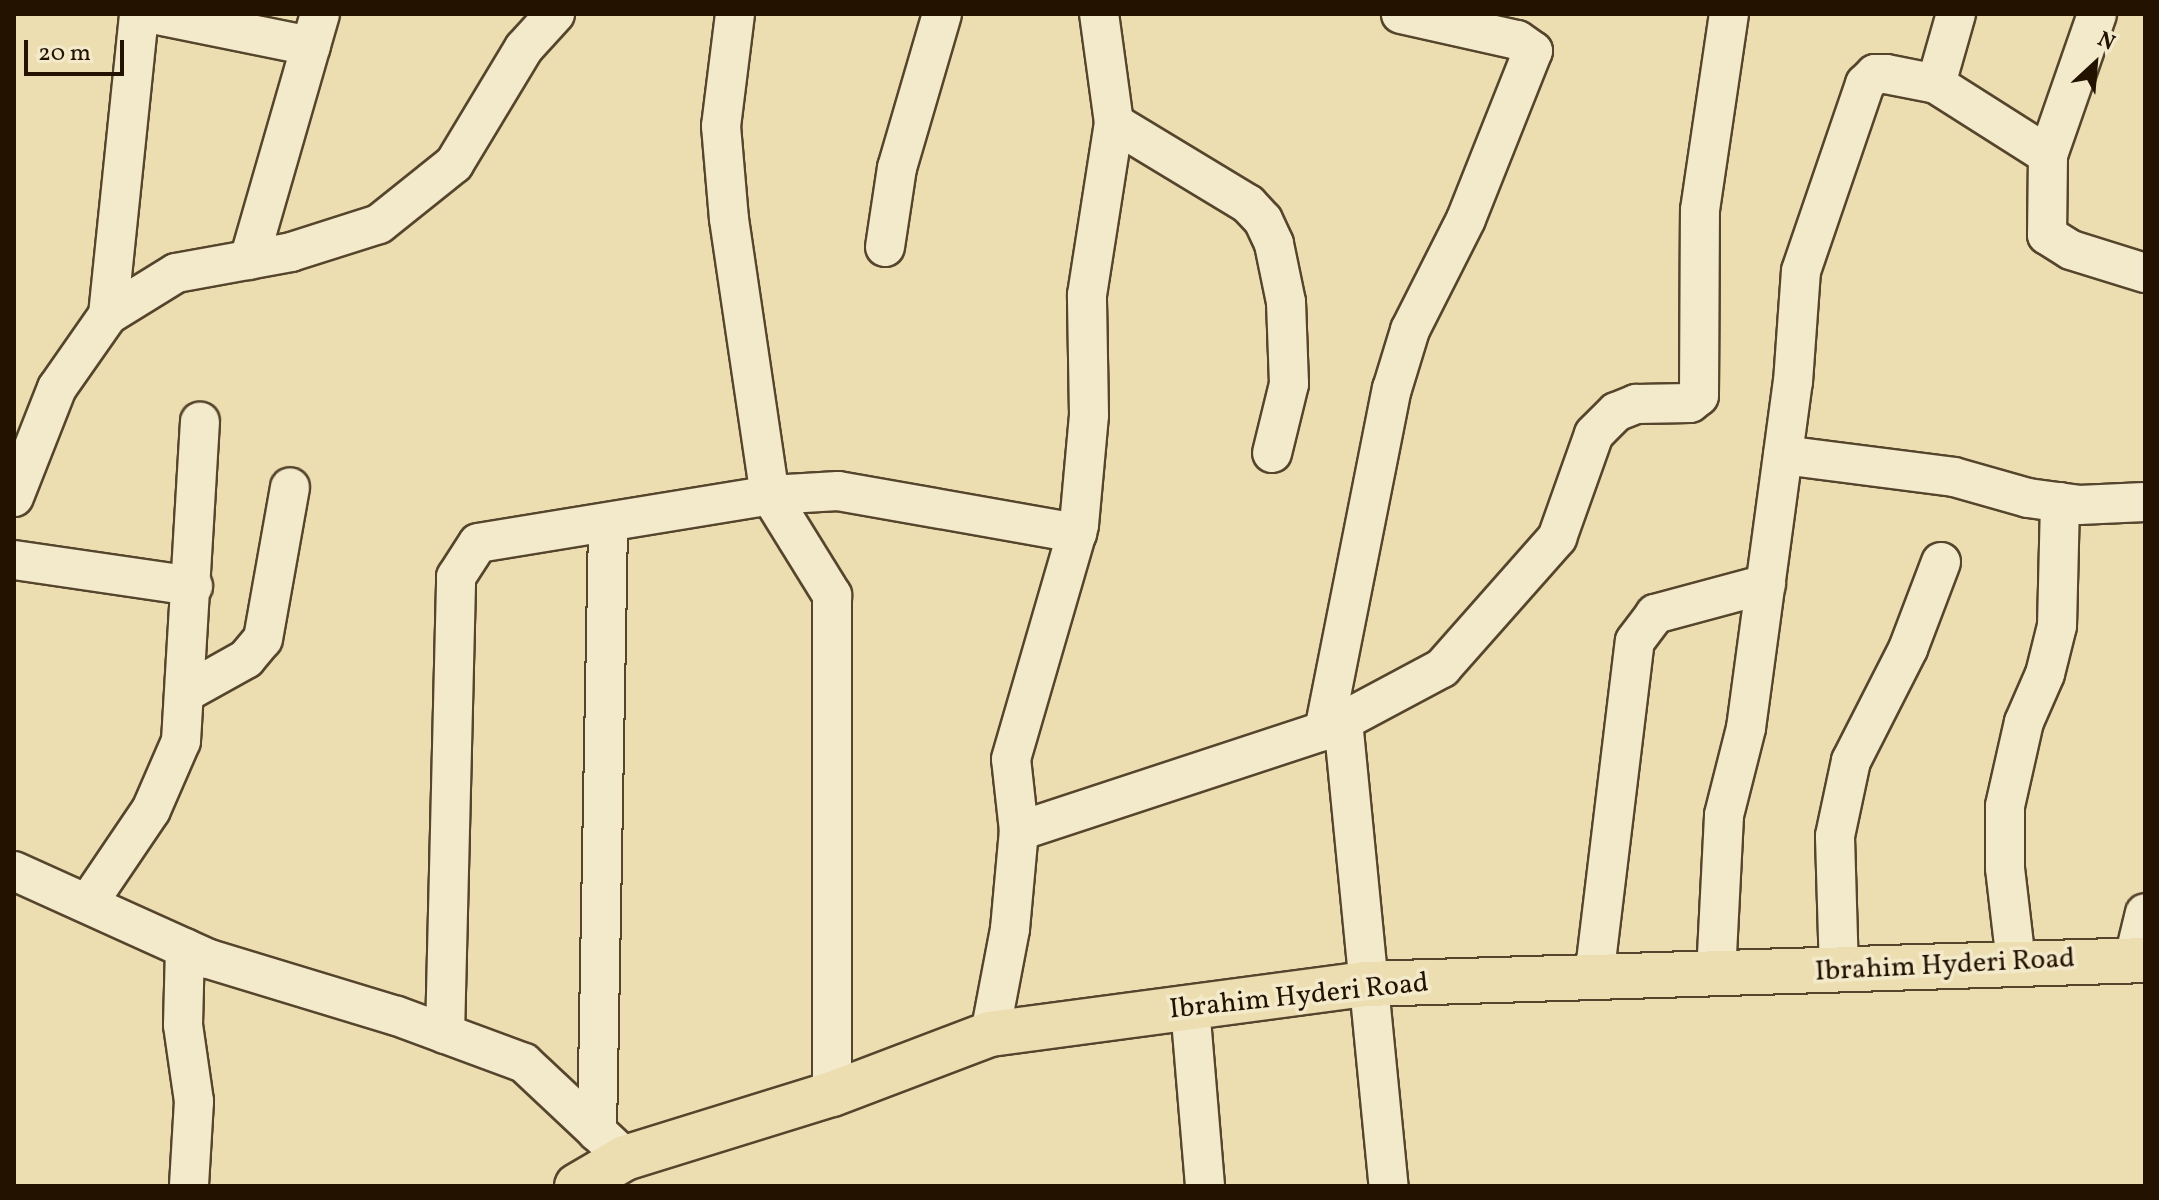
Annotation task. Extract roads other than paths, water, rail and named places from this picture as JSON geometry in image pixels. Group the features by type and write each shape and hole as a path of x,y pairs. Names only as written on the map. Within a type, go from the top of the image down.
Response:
{"main road":[{"name":"Ibrahim Hyderi Road","path":"577,1186 611,1145 832,1094 990,1034 1366,984 1839,972 2140,959"}],"street":[{"path":"108,315 139,14"},
{"path":"152,14 316,30 249,260"},
{"path":"16,484 28,420 57,388 108,315 176,273 249,260 379,224 454,164 524,48 555,14"},
{"path":"735,14 721,126 729,219 770,495 832,595 832,1094"},
{"path":"885,247 897,168 942,14"},
{"path":"990,1034 1010,929 1019,831 1011,759 1077,533 1089,415 1087,295 1114,123 1099,14"},
{"path":"1389,1186 1334,726 1392,389 1410,330 1466,219 1533,51 1517,40 1401,14"},
{"path":"1019,831 1334,726 1442,668 1557,538 1594,434 1616,412 1636,404 1690,403 1699,396 1700,210 1729,14"},
{"path":"1936,84 1956,14"},
{"path":"2097,14 2048,155 2047,235 2071,250 2145,273"},
{"path":"1716,974 1724,815 1746,728 1783,455 1801,271 1853,109 1875,74 1936,84 2048,155"},
{"path":"1114,123 1248,204 1269,232 1286,302 1289,384 1272,453"},
{"path":"88,903 169,777 181,741 193,586 200,422"},
{"path":"1783,455 1954,477 2060,502 2145,502"},
{"path":"185,693 246,659 263,639 290,487"},
{"path":"445,1034 456,577 478,543 608,526 770,495 838,491 1077,533"},
{"path":"2016,962 2005,806 2024,722 2045,674 2057,626 2060,502"},
{"path":"608,526 611,1145"},
{"path":"14,560 193,586"},
{"path":"1839,972 1835,836 1851,761 1908,649 1941,562"},
{"path":"1594,978 1635,641 1655,614 1766,584"},
{"path":"14,871 185,948 524,1063 611,1145"},
{"path":"2140,959 2145,913"},
{"path":"185,948 183,1025 194,1101 189,1186"},
{"path":"1190,1007 1205,1186"}]}
